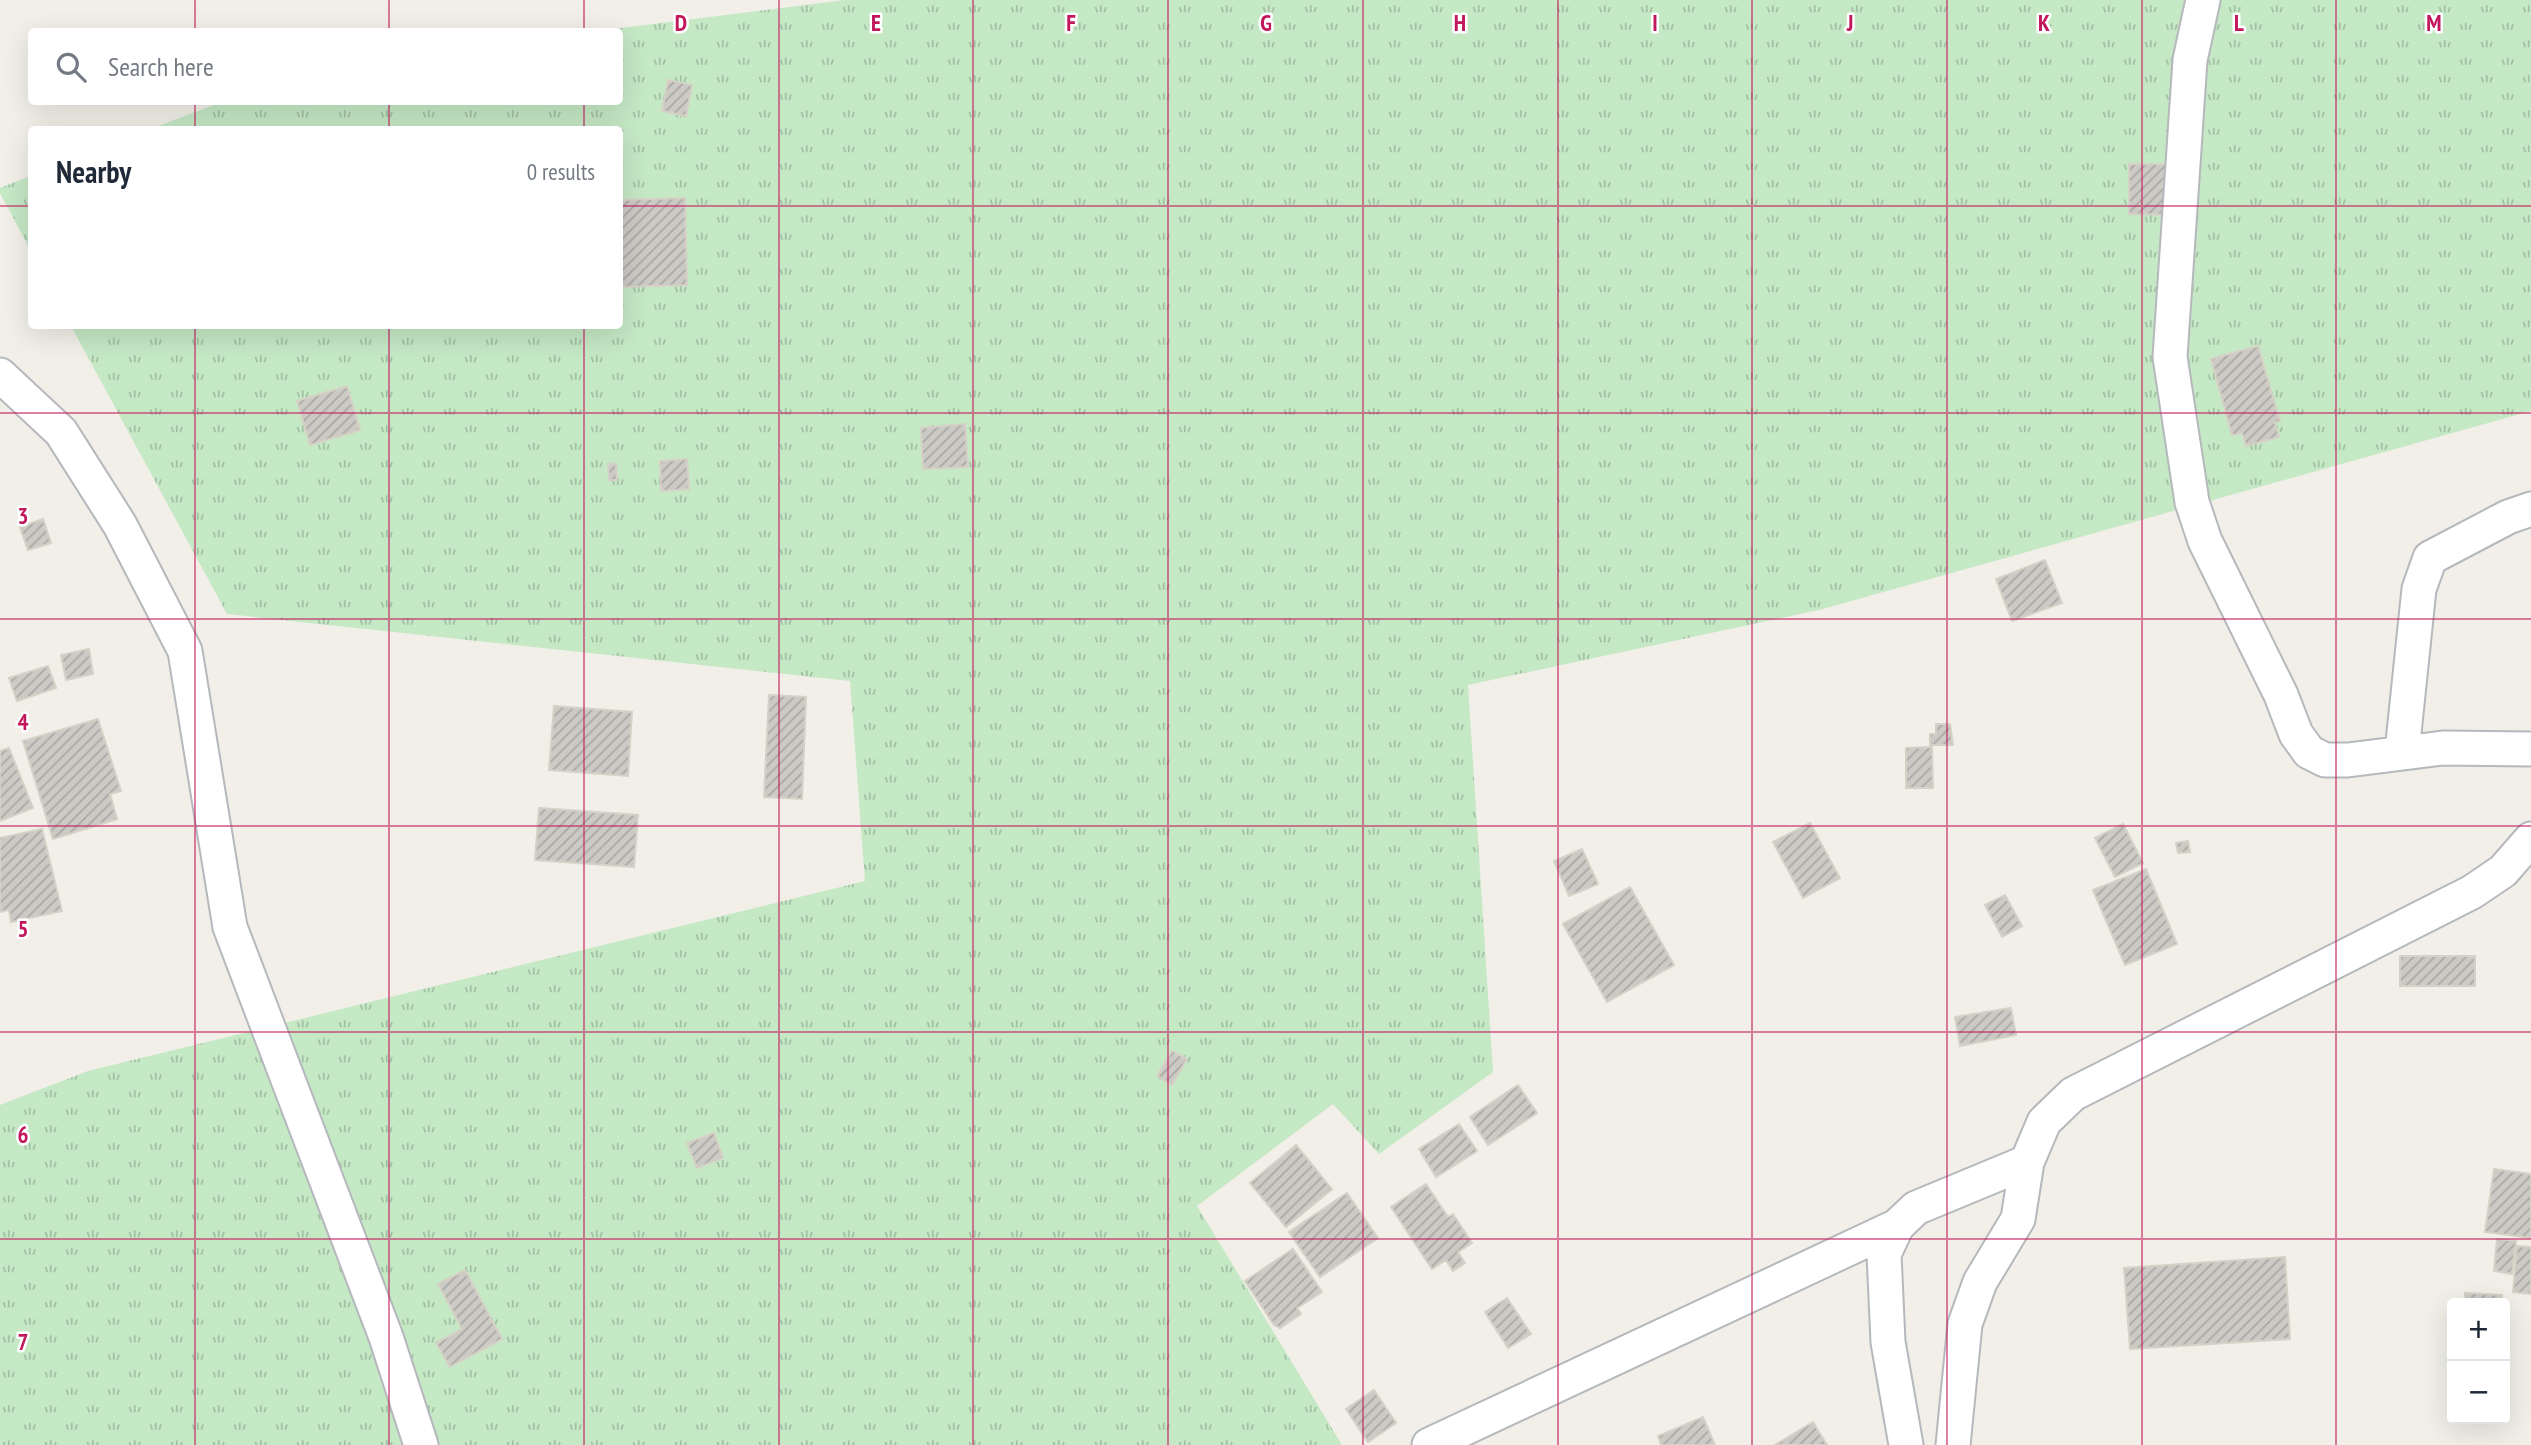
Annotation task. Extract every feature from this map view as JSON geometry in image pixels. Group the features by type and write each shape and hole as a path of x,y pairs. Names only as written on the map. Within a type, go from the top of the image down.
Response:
{"street":[{"path":"2203,0 2190,60 2170,357 2192,502 2205,541 2281,695 2296,734 2309,752 2325,760 2348,760 2443,748 2531,749"},
{"path":"0,375 61,432 120,526 185,651 230,927 386,1337 421,1445"},
{"path":"2402,752 2419,589 2430,558 2508,517 2531,509"},
{"path":"1953,1445 1965,1324 1980,1282 2018,1219 2027,1162 2044,1122 2073,1094 2472,892 2503,871 2531,839"},
{"path":"1906,1445 1888,1342 1884,1254 1898,1226 1916,1208 2027,1162"},
{"path":"1429,1445 1898,1226"}],"green space":[{"path":"845,0 2531,0 2531,411 1819,610 1468,685 1493,1072 1379,1154 1333,1104 1197,1206 1342,1445 0,1445 0,1105 88,1071 865,881 850,681 227,614 73,329 623,329 623,126 158,126 214,105 623,105 621,28"},
{"path":"28,177 28,245 0,193 0,188"}],"building":[{"path":"668,80 692,85 686,116 662,111"},
{"path":"2129,164 2178,164 2178,215 2129,214"},
{"path":"685,198 687,285 623,287 623,200"},
{"path":"2258,346 2280,421 2275,423 2279,437 2246,446 2242,433 2232,435 2211,359"},
{"path":"347,386 360,430 310,445 297,401"},
{"path":"965,424 968,467 923,469 921,428"},
{"path":"687,459 689,489 661,491 660,461"},
{"path":"616,463 617,480 609,480 608,464"},
{"path":"43,519 51,543 28,550 20,527"},
{"path":"2045,560 2062,603 2012,621 1996,579"},
{"path":"89,649 93,674 66,680 61,655"},
{"path":"48,666 56,688 17,701 9,678"},
{"path":"769,695 806,697 802,799 764,797"},
{"path":"554,706 632,712 628,776 549,770"},
{"path":"98,719 121,791 110,794 117,819 53,839 23,741"},
{"path":"1936,724 1950,724 1953,745 1930,745 1930,734 1936,734"},
{"path":"1932,747 1933,788 1906,788 1906,748"},
{"path":"9,748 33,808 0,821 0,751"},
{"path":"539,808 638,815 634,867 535,860"},
{"path":"1810,823 1840,878 1803,898 1773,842"},
{"path":"2123,824 2143,863 2115,877 2095,838"},
{"path":"42,829 62,911 11,922 9,910 0,912 0,838"},
{"path":"2188,841 2190,852 2178,853 2176,843"},
{"path":"1582,849 1598,884 1569,896 1554,861"},
{"path":"2146,869 2177,944 2125,965 2093,890"},
{"path":"1630,887 1674,965 1607,1002 1563,924"},
{"path":"2005,895 2022,926 2002,937 1985,905"},
{"path":"2400,956 2475,956 2475,986 2400,986"},
{"path":"2011,1008 2016,1035 1960,1046 1955,1017"},
{"path":"1172,1051 1187,1059 1172,1085 1157,1076"},
{"path":"1518,1085 1537,1113 1488,1145 1470,1117"},
{"path":"1459,1124 1477,1151 1436,1177 1419,1149"},
{"path":"714,1133 723,1158 697,1168 687,1143"},
{"path":"1296,1145 1332,1189 1286,1227 1250,1183"},
{"path":"2494,1169 2531,1174 2531,1238 2485,1232"},
{"path":"1426,1184 1448,1217 1453,1214 1472,1243 1458,1252 1465,1263 1453,1271 1446,1260 1432,1269 1391,1207"},
{"path":"1347,1193 1378,1238 1320,1277 1289,1232"},
{"path":"2497,1239 2516,1241 2512,1274 2494,1271"},
{"path":"2517,1246 2531,1247 2531,1294 2513,1292"},
{"path":"1293,1249 1322,1292 1297,1308 1301,1314 1280,1328 1274,1325 1245,1281"},
{"path":"2285,1257 2290,1339 2130,1349 2124,1268"},
{"path":"465,1270 502,1339 450,1367 436,1343 462,1329 438,1284"},
{"path":"2465,1293 2502,1295 2502,1298 2465,1298"},
{"path":"1507,1298 1531,1334 1508,1348 1485,1312"},
{"path":"1374,1390 1396,1423 1368,1442 1346,1409"},
{"path":"1703,1417 1715,1445 1661,1445 1658,1436"},
{"path":"1813,1422 1827,1445 1775,1445"}]}
